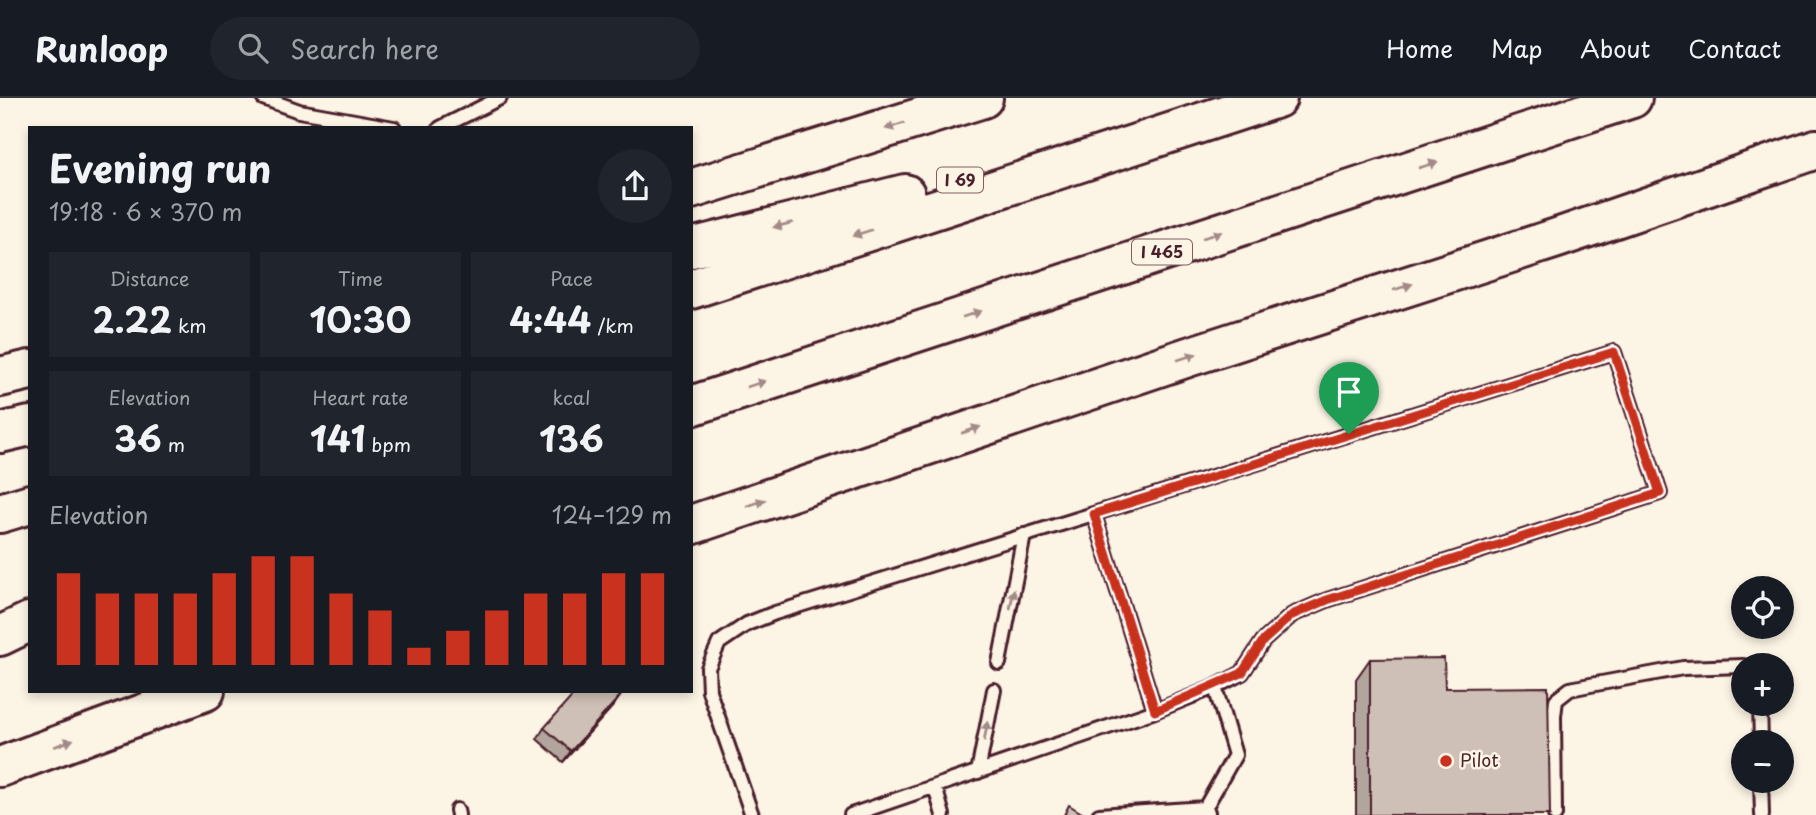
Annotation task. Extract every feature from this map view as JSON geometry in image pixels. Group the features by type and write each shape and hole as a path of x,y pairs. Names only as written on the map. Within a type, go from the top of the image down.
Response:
{"highway":[{"path":"693,188 983,98"},
{"path":"693,288 1277,98"},
{"name":"I 465","path":"693,405 1632,98"},
{"name":"I 69","path":"693,247 1229,113"},
{"path":"693,524 1188,357 1557,238 1816,149"},
{"path":"0,377 28,370"},
{"path":"0,433 28,426"},
{"path":"0,513 28,505"},
{"path":"0,633 28,622"},
{"path":"0,767 200,693"}],"lane":[{"path":"263,98 299,111 383,126"},
{"path":"444,126 499,98"},
{"path":"752,815 709,691 708,668 719,643 747,624 775,613 1614,352 1660,493 1315,605 1292,615 1263,641 1242,673 1215,687 1155,711 851,815"},
{"path":"1094,514 1155,711"},
{"path":"999,663 1024,535"},
{"path":"1555,815 1553,716 1556,700 1570,689 1585,686 1683,668 1731,666"},
{"path":"1204,814 1235,755 1215,687"},
{"path":"978,772 994,690"},
{"path":"935,787 943,815"},
{"path":"1761,793 1762,815"},
{"path":"1099,815 1204,814"},
{"path":"1168,815 1204,814"},
{"path":"1187,815 1204,814"}],"building":[{"name":"Pilot","path":"1444,658 1445,688 1548,687 1550,815 1370,815 1370,659"},
{"path":"575,693 621,695 571,751 544,728"},
{"path":"1069,805 1085,815 1064,815"}],"place":[{"name":"Pilot","path":"1446,761"}],"route":[{"path":"1614,352 1660,493 1327,600 1292,615 1263,641 1242,673 1155,711 1094,514 1349,434 1614,352"}]}
